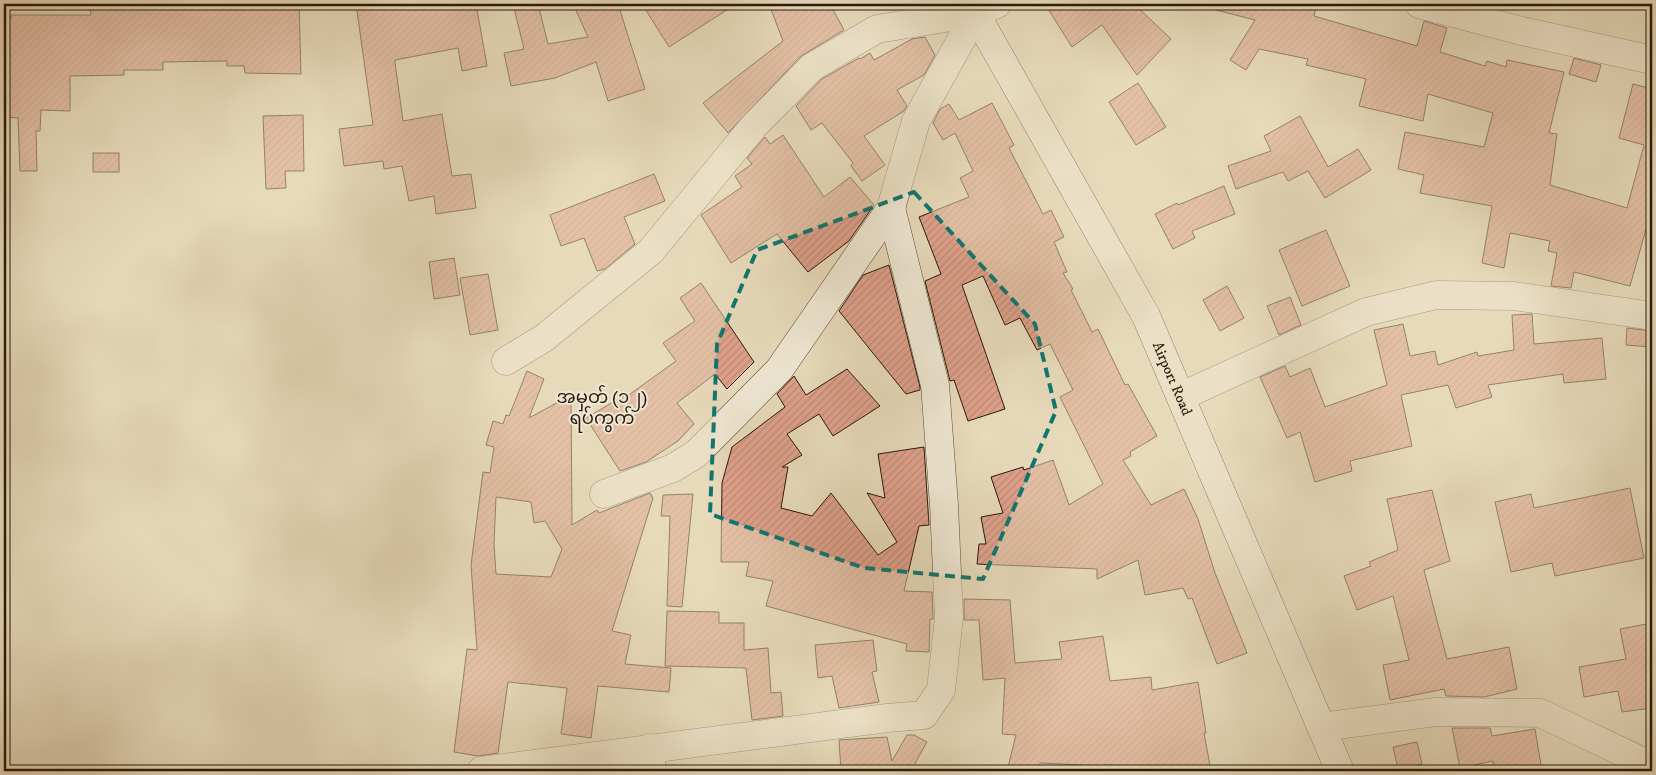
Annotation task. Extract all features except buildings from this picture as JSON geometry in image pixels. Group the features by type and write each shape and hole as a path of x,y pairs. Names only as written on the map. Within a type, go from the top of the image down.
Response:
{"street":[{"path":"1419,4 1522,31 1652,60"},
{"path":"604,494 673,468 696,454 779,370 891,208 916,121 981,7"},
{"path":"506,361 544,338 651,251 753,127 812,67 877,29 981,7"},
{"name":"Airport Road","path":"981,7 1146,316 1182,396 1340,771"},
{"path":"480,771 651,760 924,715 942,690 948,618 935,385 891,208"},
{"path":"1182,396 1366,312 1436,295 1514,296 1652,316"},
{"path":"1321,727 1436,712 1540,713 1652,766"}],"highlighted area":[{"path":"914,192 1035,324 1056,411 983,579 864,568 710,514 717,344 757,250"}],"district":[{"name":"အမှတ် (၁၂) ရပ်ကွက်","path":"602,408"}]}
